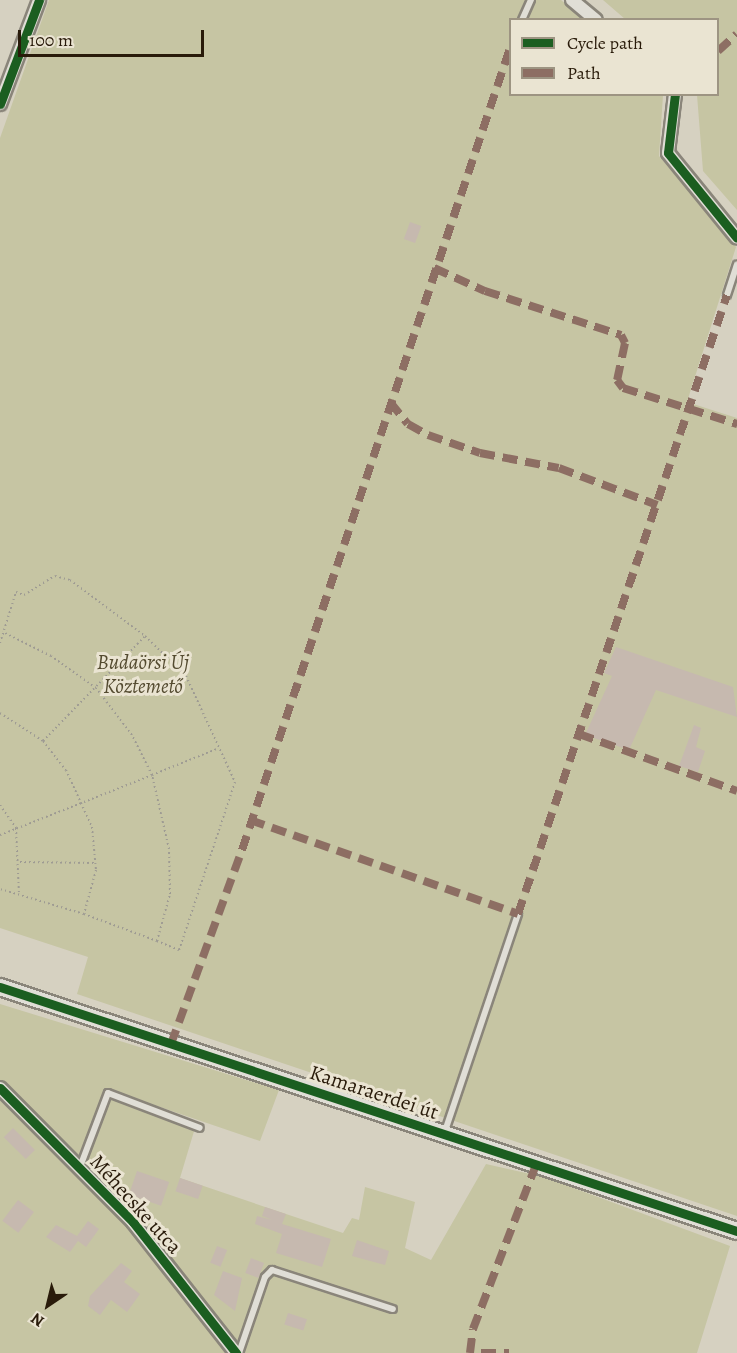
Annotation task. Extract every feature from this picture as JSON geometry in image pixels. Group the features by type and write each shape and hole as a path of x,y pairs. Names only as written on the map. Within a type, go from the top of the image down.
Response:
{"street":[{"path":"0,104 39,0"},
{"path":"572,0 594,18"},
{"path":"675,96 668,153 737,238"},
{"name":"Kamaraerdei út","path":"0,987 737,1232"},
{"path":"0,1107 2,1090"},
{"name":"Méhecske utca","path":"2,1090 140,1231 238,1353"}],"lane":[{"path":"523,18 531,0"},
{"path":"727,295 737,265"},
{"path":"444,1134 518,914"},
{"path":"80,1168 108,1093 200,1128"},
{"path":"238,1353 265,1277 272,1270 393,1309"}],"path":[{"path":"0,643 16,592 24,595 55,576 70,580 145,636 186,676 235,782 179,950 84,914 0,889"},
{"path":"3,632 51,656 96,688 132,735 152,775 169,849 170,894 157,941"},
{"path":"43,741 145,636"},
{"path":"0,713 43,741 84,802 96,863 91,902 84,914"},
{"path":"0,835 219,748"},
{"path":"0,805 16,828 20,862 19,895"},
{"path":"20,862 96,863"}],"green space":[{"name":"Budaörsi Új Köztemető","path":"49,0 561,0 583,18 509,18 509,96 663,96 659,156 736,247 687,402 737,418 737,1216 77,994 88,957 0,928 0,138"},
{"path":"603,0 737,0 737,210 703,171 697,96 719,96 719,18 624,18"},
{"path":"0,1004 279,1090 260,1141 157,1106 154,1113 195,1128 180,1178 343,1233 352,1218 359,1220 365,1187 415,1202 405,1248 431,1260 486,1164 544,1177 730,1246 697,1353 0,1353"}],"building":[{"path":"410,222 421,226 415,243 404,239"},
{"path":"616,647 733,687 737,717 656,690 629,750 585,735 612,676 604,673"},
{"path":"694,725 701,728 696,747 705,751 698,772 679,766"},
{"path":"13,1128 35,1150 26,1159 4,1137"},
{"path":"137,1171 169,1182 161,1206 129,1195"},
{"path":"180,1178 203,1186 198,1199 175,1191"},
{"path":"18,1200 34,1212 18,1233 2,1221"},
{"path":"265,1207 286,1214 282,1224 331,1239 322,1267 276,1253 282,1234 255,1224 257,1216 272,1220 262,1216"},
{"path":"88,1221 99,1229 86,1247 78,1241 70,1252 46,1237 56,1225 77,1236"},
{"path":"357,1240 389,1251 385,1265 352,1256"},
{"path":"217,1246 227,1250 220,1267 210,1263"},
{"path":"251,1258 264,1263 258,1278 245,1273"},
{"path":"121,1263 132,1271 124,1282 140,1294 127,1312 111,1300 100,1315 88,1306 90,1296"},
{"path":"223,1271 242,1278 235,1311 214,1295"},
{"path":"288,1313 307,1319 303,1331 284,1324"}],"marked path":[{"path":"719,50 737,34"},
{"path":"171,1044 242,850 509,51"},
{"path":"434,268 485,291 621,335 625,343 617,380 623,388 737,424"},
{"path":"250,820 518,914 727,295"},
{"path":"390,402 408,424 428,435 480,453 559,468 657,505"},
{"path":"579,734 737,791"},
{"path":"470,1353 473,1329 536,1165"},
{"path":"481,1353 509,1353"}],"cycle path":[{"path":"0,104 39,0"},
{"path":"675,96 668,153 737,238"},
{"path":"0,987 737,1231"},
{"path":"0,1088 133,1222 236,1353"}]}
